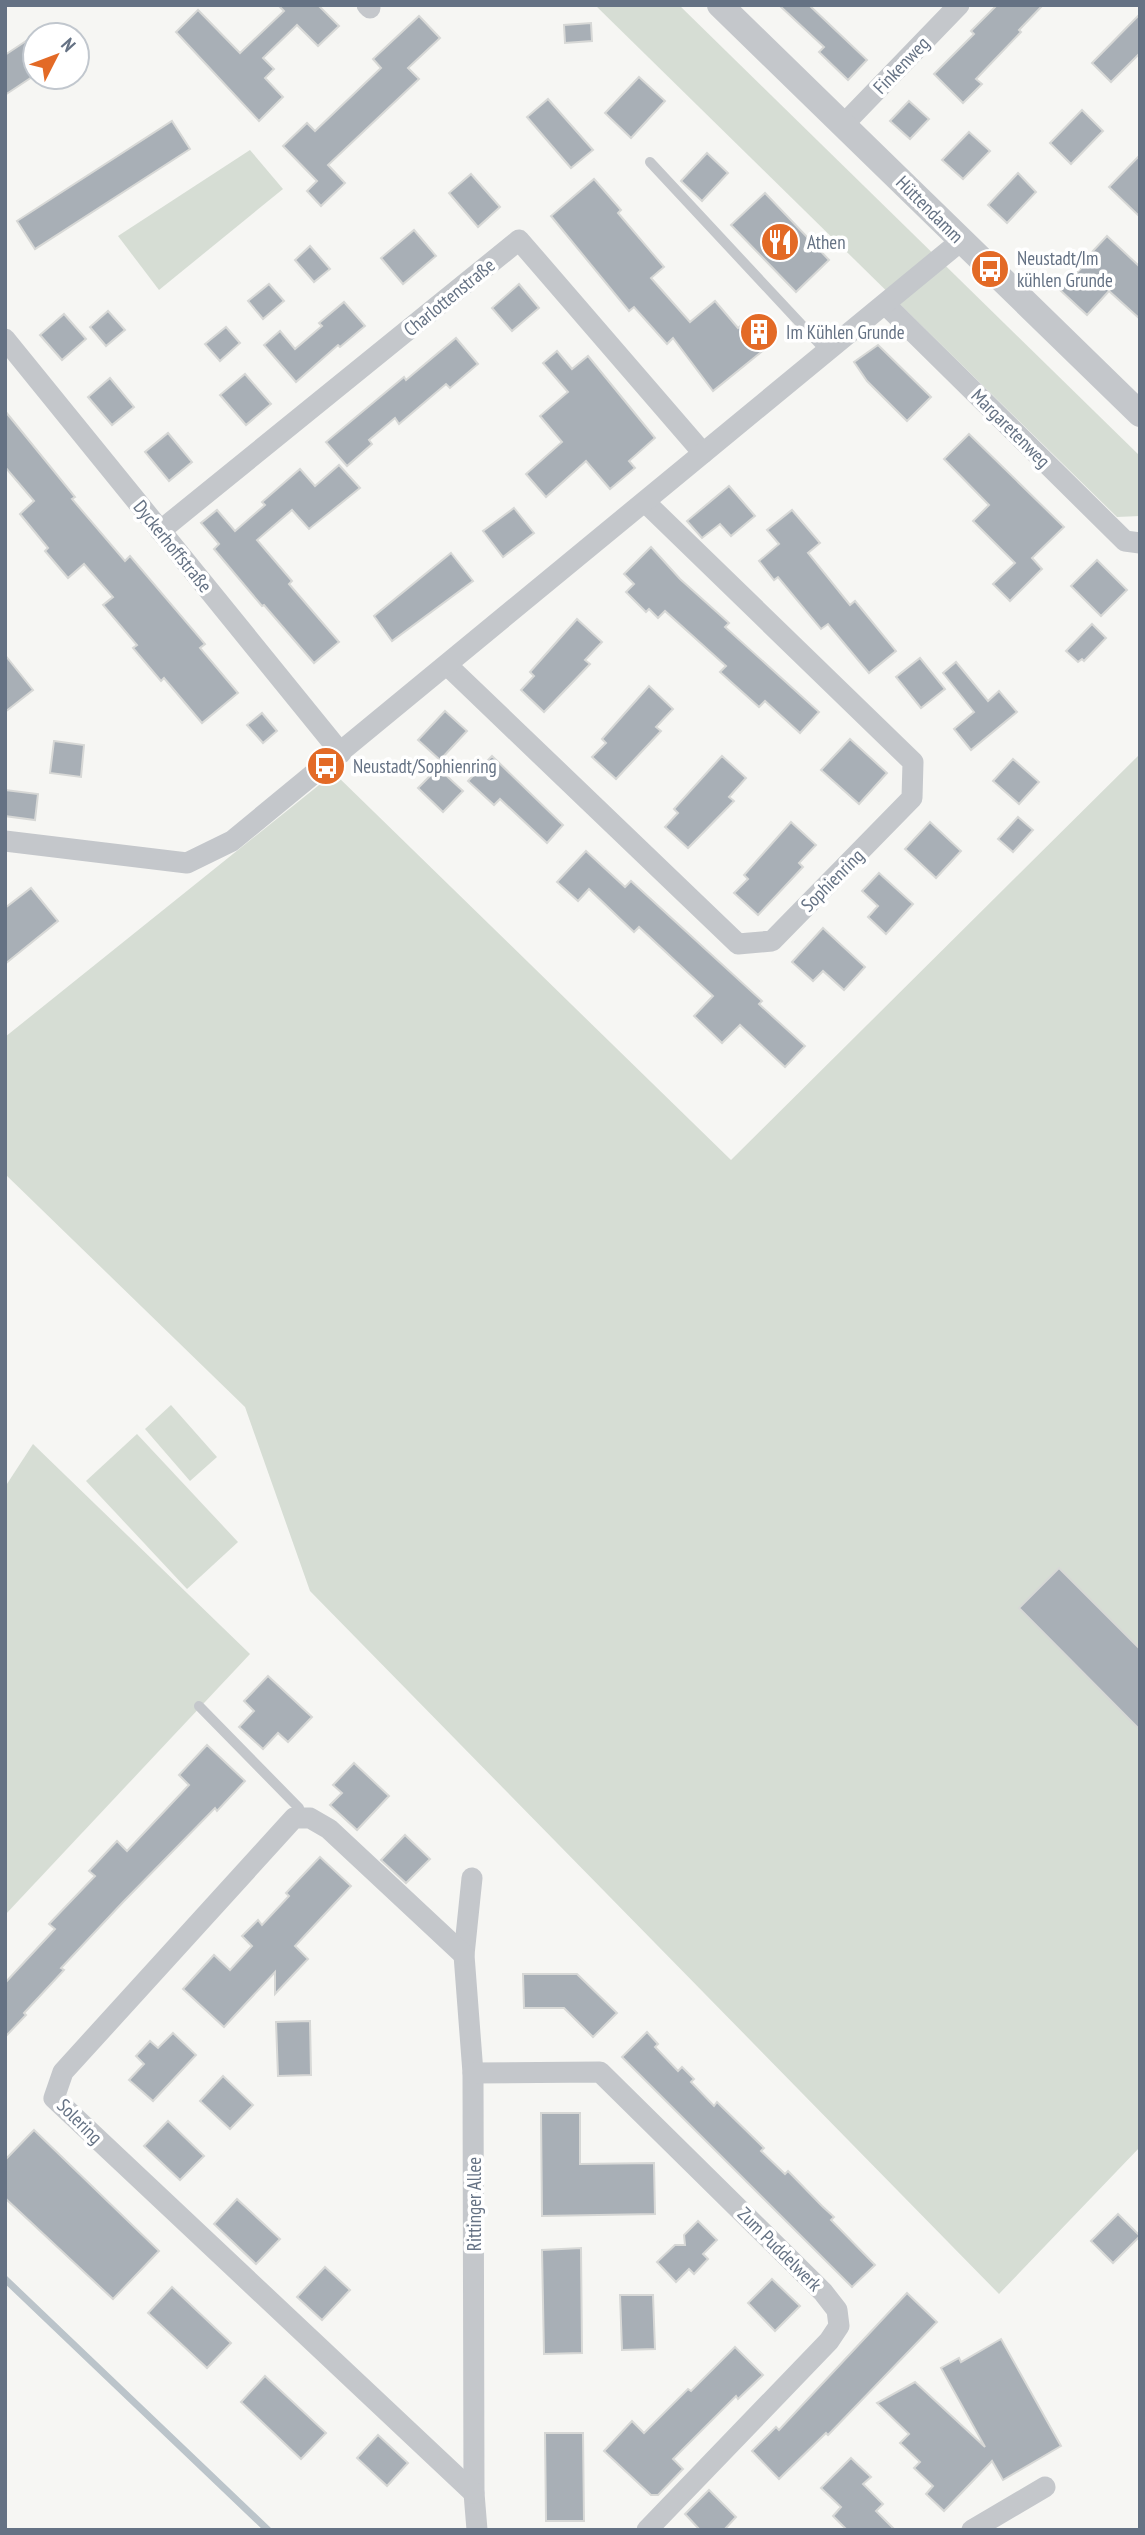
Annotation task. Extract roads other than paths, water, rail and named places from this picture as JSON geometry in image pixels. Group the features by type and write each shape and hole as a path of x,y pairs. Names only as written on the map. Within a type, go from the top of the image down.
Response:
{"street":[{"name":"Hüttendamm","path":"720,5 1140,414"},
{"name":"Finkenweg","path":"844,124 960,5"},
{"name":"Charlottenstraße","path":"160,531 519,240 703,453"},
{"path":"5,841 187,863 232,841 962,240"},
{"name":"Margaretenweg","path":"886,305 1125,541 1140,543"},
{"name":"Dyckerhoffstraße","path":"5,339 341,753"},
{"name":"Sophienring","path":"447,664 737,944 772,941 912,798 913,762 645,502"},
{"name":"Solering","path":"301,1818 294,1818 284,1828 63,2072 54,2098 474,2493"},
{"path":"301,1818 310,1818 328,1829 464,1955"},
{"name":"Rittinger Allee","path":"472,1878 464,1955 473,2073 474,2493 477,2530"},
{"name":"Zum Puddelwerk","path":"473,2073 600,2072 823,2292 837,2310 839,2326 829,2341 647,2530"},
{"path":"972,2530 1045,2487"}],"lane":[{"path":"650,162 827,352"},
{"path":"199,1706 299,1808 301,1818"}],"waterway":[{"path":"5,2279 268,2530"}],"place":[{"name":"Athen","path":"780,242"},
{"name":"Neustadt/Im kühlen Grunde","path":"990,269"},
{"name":"Im Kühlen Grunde","path":"759,332"},
{"name":"Neustadt/Sophienring","path":"326,766"}]}
